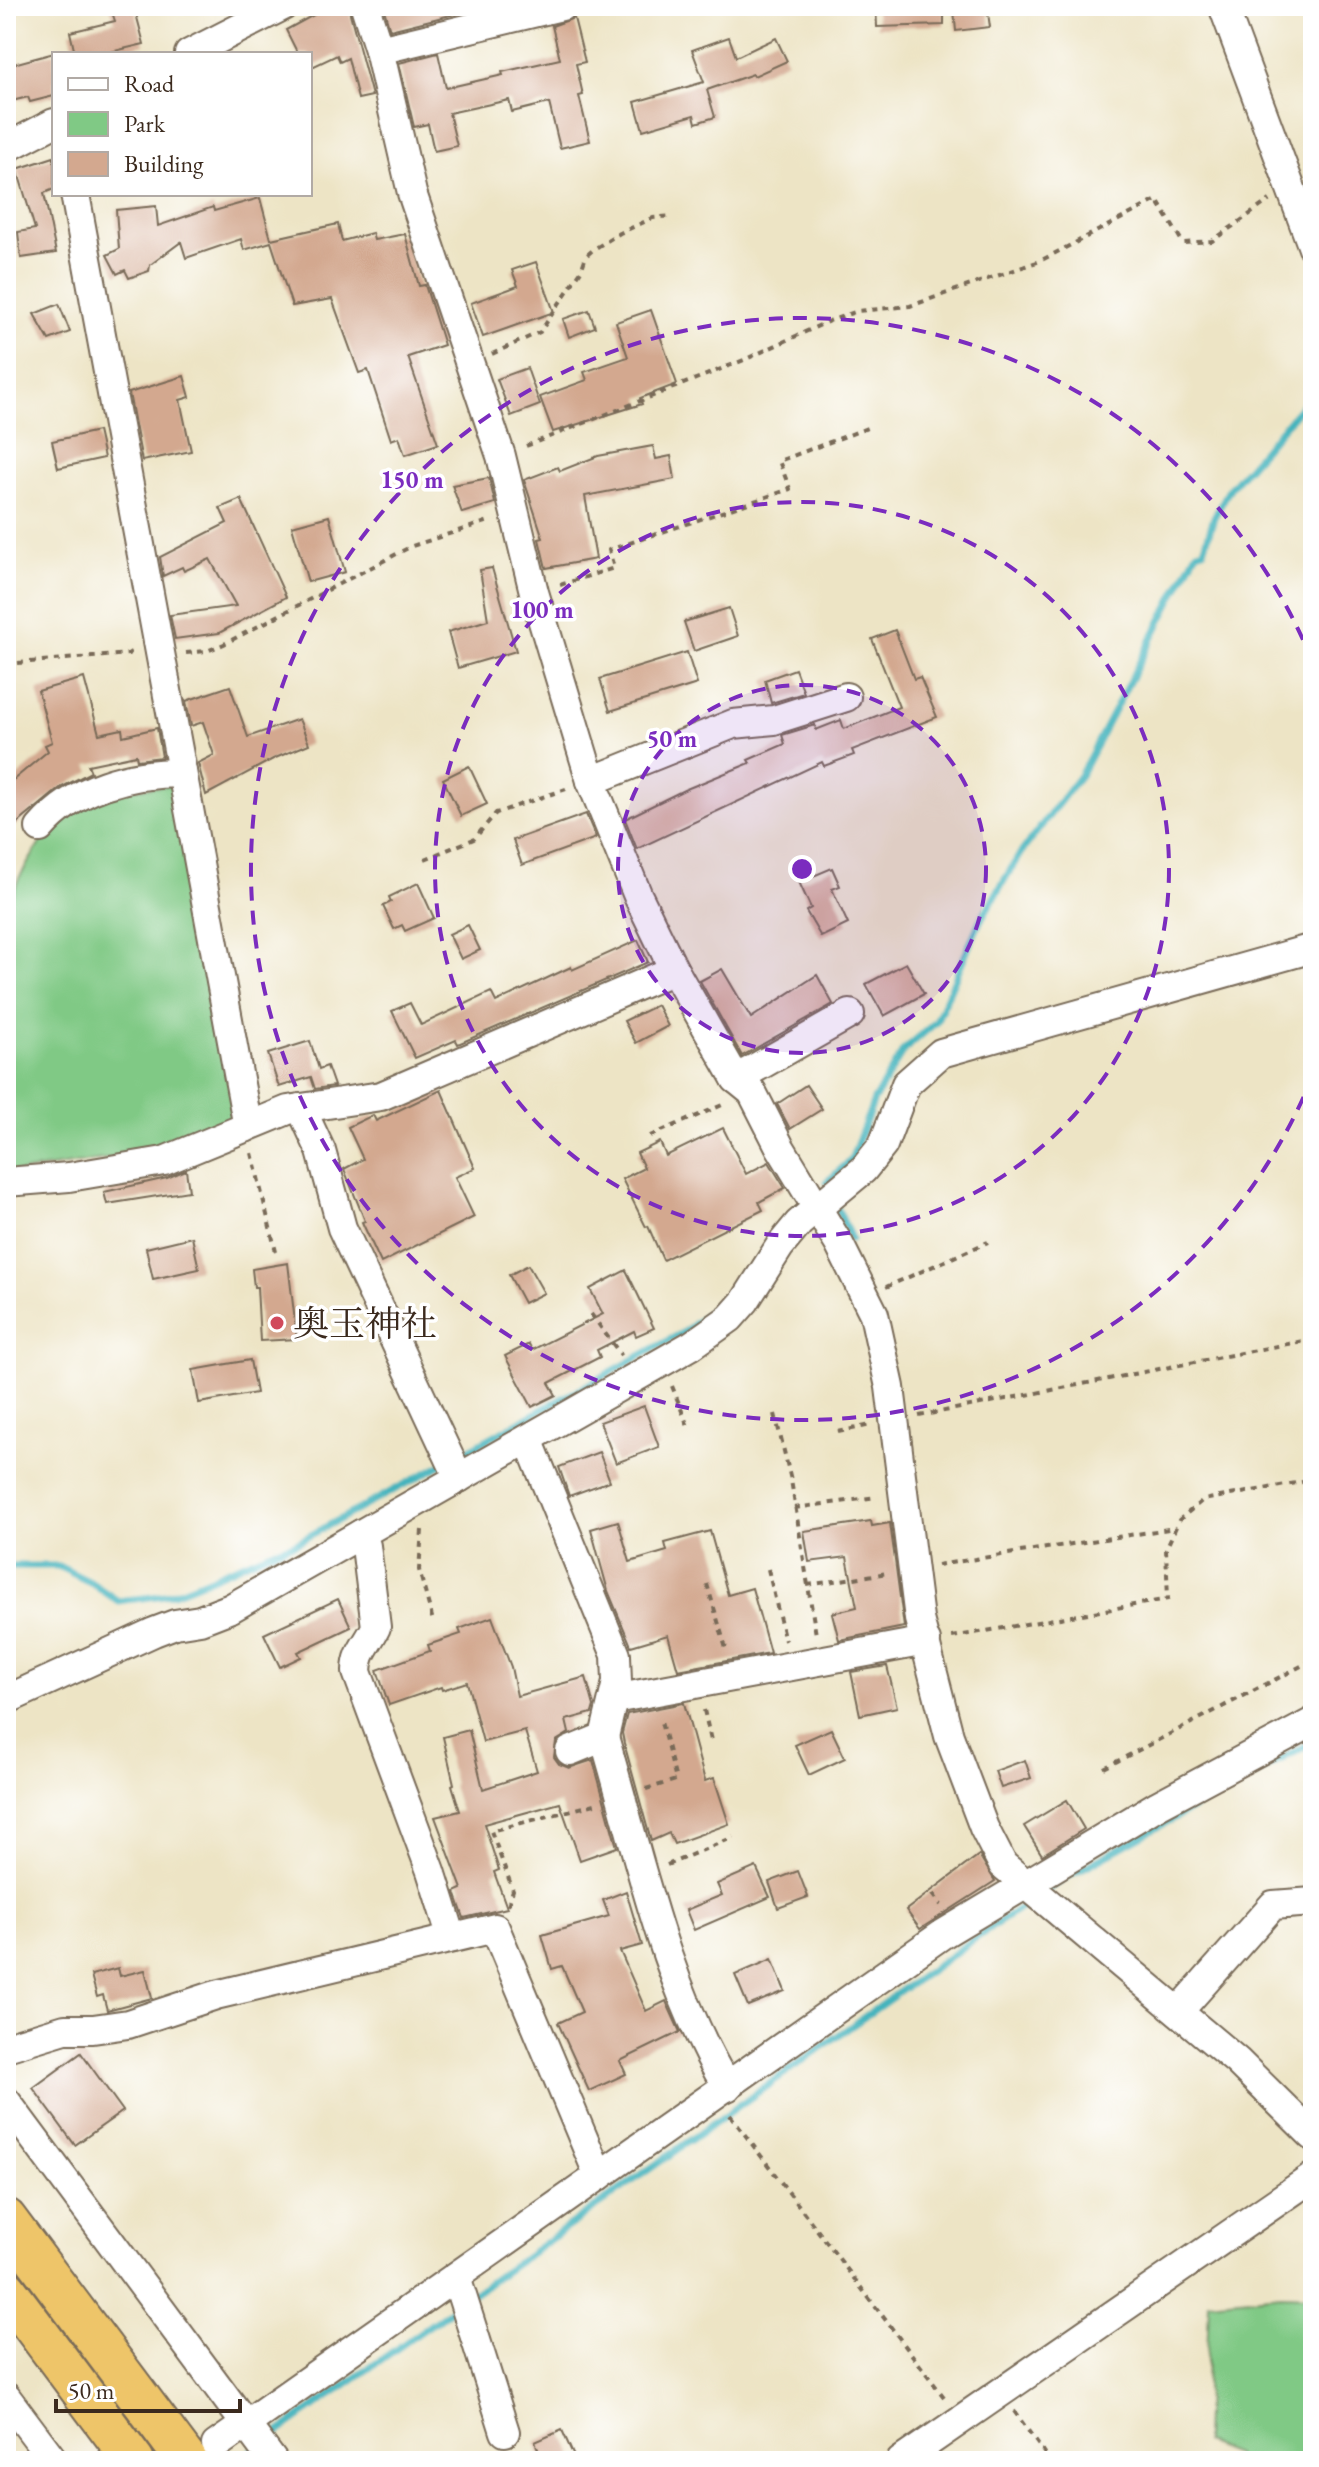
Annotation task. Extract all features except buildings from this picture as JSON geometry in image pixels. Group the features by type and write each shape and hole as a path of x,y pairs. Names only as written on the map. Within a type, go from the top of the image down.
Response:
{"highway":[{"path":"6,2219 202,2453"},
{"path":"6,2290 134,2461"}],"street":[{"path":"193,52 283,6"},
{"path":"365,6 379,50 412,193 501,456 534,592 591,781 638,896 674,970 818,1206 874,1314 883,1347 894,1421 919,1619 949,1736 984,1828 1003,1865 1237,2061 1313,2136"},
{"path":"379,50 562,6"},
{"path":"1223,6 1313,248"},
{"path":"6,148 52,124"},
{"path":"75,196 247,1122 245,1128"},
{"path":"591,781 733,724 774,720 846,697"},
{"path":"40,828 68,800 84,792 108,783 182,773"},
{"path":"6,1700 154,1632 231,1608 663,1362 730,1318 799,1223 863,1170 883,1145 906,1084 941,1053 1313,948"},
{"path":"6,1182 69,1177 164,1161 288,1110 381,1096 674,970"},
{"path":"744,1086 850,1014"},
{"path":"301,1108 321,1151 342,1228 459,1478"},
{"path":"528,1439 616,1655 617,1682 604,1737 664,1950 720,2091"},
{"path":"361,1534 366,1546 376,1627 357,1659 357,1672 431,1871 452,1938"},
{"path":"614,1699 926,1641"},
{"path":"202,2453 943,1934 1158,1805 1313,1722"},
{"path":"570,1751 604,1737"},
{"path":"1179,2011 1273,1905 1313,1902"},
{"path":"6,2047 65,2029 128,2024 216,1995 495,1928 599,2176"},
{"path":"6,2101 273,2461"},
{"path":"901,2461 1313,2177"},
{"path":"456,2277 505,2432"},
{"path":"6,2397 54,2461"}],"path":[{"path":"501,456 744,360 829,321 858,311 910,306 1040,261 1157,200 1183,243 1212,241 1290,185"},
{"path":"471,363 540,332 581,271 586,256 594,249 653,218 672,216"},
{"path":"534,592 614,568 609,550 790,489 779,461 870,427"},
{"path":"6,664 128,654 158,647 207,651 412,546 516,513"},
{"path":"425,859 474,839 496,813 591,781"},
{"path":"650,1136 744,1086"},
{"path":"245,1128 276,1252"},
{"path":"866,1296 988,1242"},
{"path":"591,1314 636,1377"},
{"path":"838,1432 1313,1339"},
{"path":"663,1362 689,1429"},
{"path":"775,1414 791,1480 821,1661"},
{"path":"926,1641 1168,1599 1166,1549 1179,1520 1203,1500 1313,1480"},
{"path":"794,1508 904,1494"},
{"path":"428,1496 419,1542 419,1570 433,1621"},
{"path":"807,1585 1175,1528"},
{"path":"768,1569 791,1667"},
{"path":"707,1584 735,1677"},
{"path":"1104,1768 1313,1660"},
{"path":"698,1684 712,1745"},
{"path":"495,1928 513,1890 491,1831 676,1780 653,1692"},
{"path":"643,1875 734,1837"},
{"path":"720,2091 960,2419"},
{"path":"1000,2391 1050,2461"}],"green space":[{"path":"177,785 238,1120 170,1149 6,1174 6,910 19,878 42,840 82,805 108,791"},
{"path":"1281,2295 1313,2296 1313,2461 1237,2461 1235,2454 1204,2442 1209,2302"}],"waterway":[{"path":"827,1182 851,1160 874,1100 903,1051 936,1022 980,921 1020,854 1081,774 1197,552 1204,550 1214,517 1230,488 1313,393"},
{"path":"835,1203 851,1239"},
{"path":"457,1456 684,1332 741,1287"},
{"path":"6,1566 58,1566 118,1601 166,1595 294,1544 446,1462"},
{"path":"1046,1891 1313,1742"},
{"path":"470,2296 1032,1900"},
{"path":"265,2442 457,2306"},
{"path":"238,2461 255,2449"}],"place":[{"name":"奥玉神社","path":"277,1323"}]}
